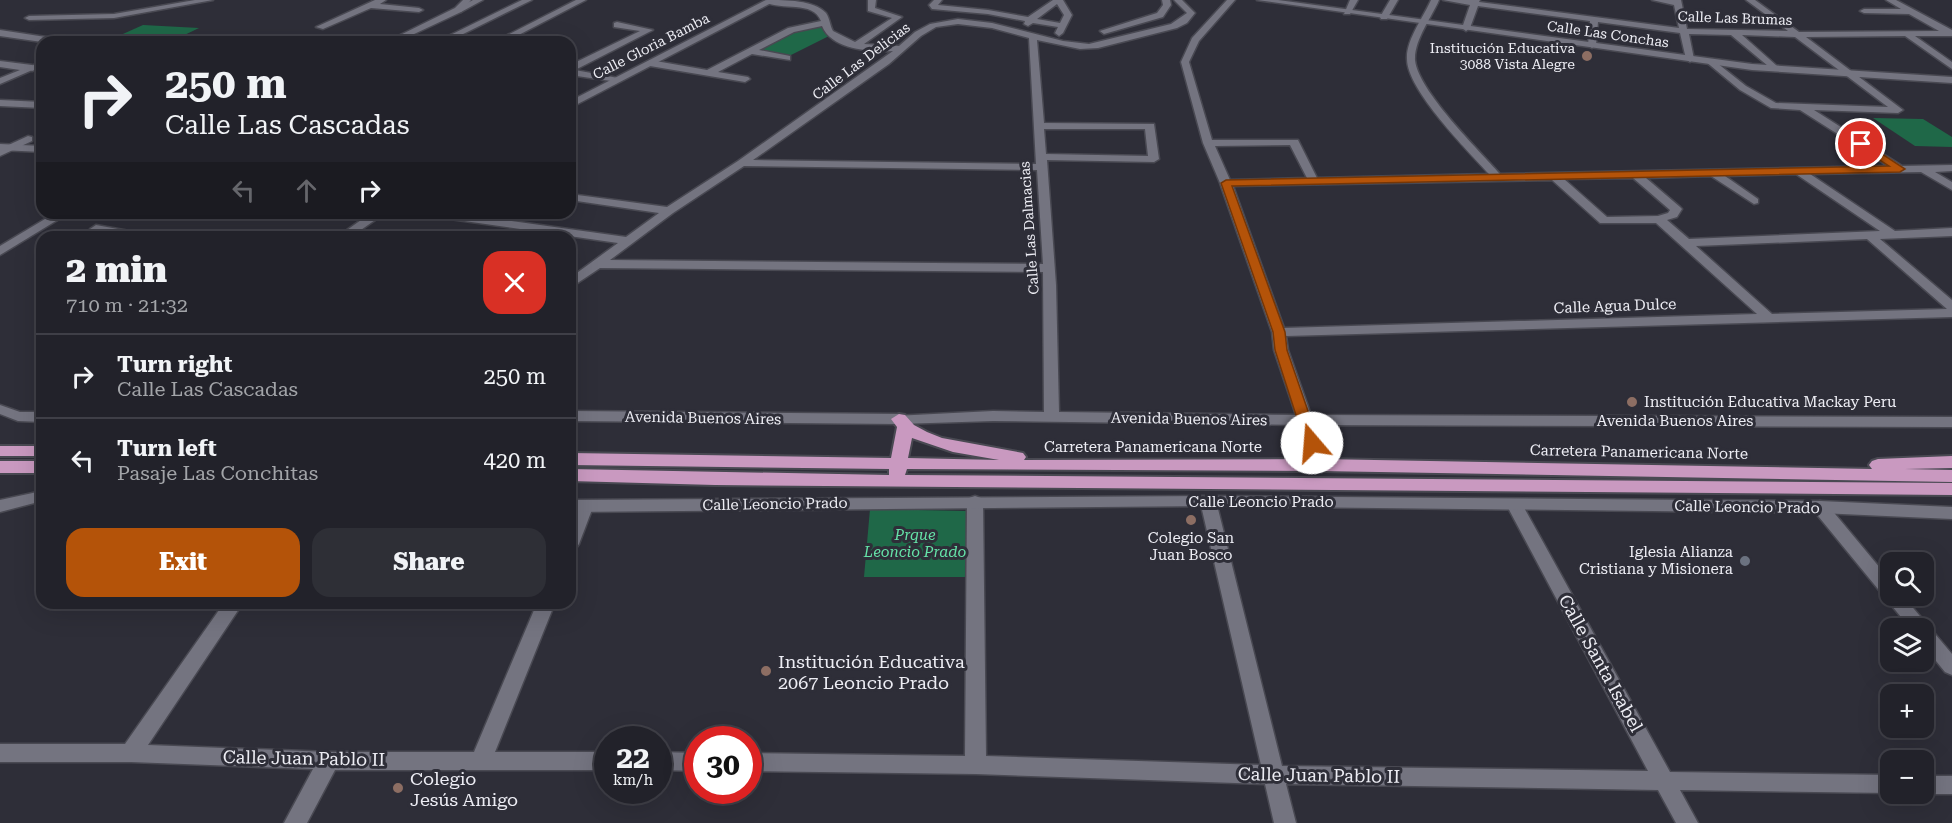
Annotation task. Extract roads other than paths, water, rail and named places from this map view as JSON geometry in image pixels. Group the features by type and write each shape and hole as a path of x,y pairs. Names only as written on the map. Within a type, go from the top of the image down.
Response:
{"highway":[{"path":"897,472 902,423 930,440 1059,466"},
{"path":"0,451 36,451"},
{"name":"Carretera Panamericana Norte","path":"576,459 897,472 1952,489"},
{"path":"1798,472 1952,462"},
{"name":"Carretera Panamericana Norte","path":"576,475 897,472 1059,466 1320,465 1952,476"},
{"path":"0,467 36,467"}],"street":[{"path":"29,18 114,15 209,0"},
{"path":"320,27 382,0"},
{"path":"458,10 467,0"},
{"path":"403,36 479,0"},
{"path":"453,36 528,0"},
{"path":"510,36 582,0"},
{"path":"856,45 870,38 898,17 892,11 871,9 872,0"},
{"path":"938,0 933,5 935,7 988,12 1063,26"},
{"path":"935,19 972,0"},
{"path":"975,24 988,12 992,0"},
{"path":"1028,35 1031,19 1058,0 1068,15 1054,43"},
{"path":"1104,31 1160,15 1167,5 1166,0"},
{"name":"Calle Las Delicias","path":"576,280 669,211 886,62 898,48 934,25 952,22 975,24 1054,43 1082,47 1097,46 1179,24 1191,13 1178,0"},
{"path":"1231,0 1200,33 1189,49 1185,62 1208,143 1226,183 1279,332 1281,350 1320,465"},
{"name":"Calle Las Conchas","path":"1261,0 1283,1 1347,12 1690,59 1774,68 1952,80"},
{"path":"1347,12 1354,0"},
{"path":"1384,17 1394,0"},
{"path":"1435,0 1413,51 1413,72 1434,103 1498,178"},
{"name":"Calle Las Brumas","path":"1447,0 1684,31 1951,33"},
{"path":"1656,0 1677,1 1690,59"},
{"path":"1709,61 1743,88 1774,106 1898,110 1750,0"},
{"path":"1890,0 1951,33"},
{"path":"764,1 794,3 812,8 821,13 831,34 856,45 898,48"},
{"name":"Calle Gloria Bamba","path":"576,102 764,1"},
{"path":"1466,28 1475,2"},
{"path":"370,5 419,10"},
{"path":"1864,10 1911,12"},
{"path":"1592,45 1594,19"},
{"path":"708,73 791,30 825,23"},
{"path":"576,67 649,30 617,25"},
{"path":"1732,31 1774,68"},
{"path":"0,33 36,38"},
{"path":"1908,34 1948,60 1952,66"},
{"name":"Calle Las Dalmacias","path":"1028,35 1049,268 1052,417"},
{"path":"751,51 787,58"},
{"path":"650,63 745,79"},
{"path":"0,64 32,69"},
{"path":"0,81 36,67"},
{"path":"576,71 615,80"},
{"path":"0,103 36,105"},
{"path":"1803,107 1900,169"},
{"path":"742,163 1040,162 1154,159 1150,126 1038,126"},
{"path":"0,138 36,140"},
{"path":"0,153 6,147 28,139"},
{"path":"1208,143 1294,142 1314,182"},
{"path":"6,147 36,149"},
{"path":"1922,168 1952,187"},
{"path":"1226,183 1952,168"},
{"path":"1798,171 1892,234"},
{"path":"1714,173 1754,201"},
{"path":"1553,175 1604,221 1659,219 1673,215 1676,209 1635,174"},
{"path":"576,198 669,211"},
{"path":"0,251 53,219"},
{"path":"352,231 369,219"},
{"path":"472,219 557,231"},
{"path":"1659,219 1770,319"},
{"path":"96,229 107,231"},
{"path":"1685,243 1952,232"},
{"path":"576,234 628,241"},
{"path":"1869,235 1952,307"},
{"path":"599,264 1049,268"},
{"name":"Calle Agua Dulce","path":"1279,332 1952,313"},
{"path":"0,409 18,416"},
{"path":"0,416 36,417"},
{"name":"Avenida Buenos Aires","path":"576,416 902,423 1052,417 1952,422"},
{"path":"0,494 36,495"},
{"path":"0,506 36,497"},
{"path":"1208,501 1285,823"},
{"name":"Calle Leoncio Prado","path":"578,506 1208,501 1820,507 1952,513"},
{"path":"975,502 976,765"},
{"name":"Calle Santa Isabel","path":"1514,504 1687,823"},
{"path":"1820,507 1880,580"},
{"path":"1902,606 1912,618"},
{"path":"131,753 230,609"},
{"path":"481,760 544,609"},
{"path":"1934,645 1952,667"},
{"name":"Calle Juan Pablo II","path":"0,753 131,753 329,761 594,761"},
{"path":"295,823 329,761"},
{"name":"Calle Juan Pablo II","path":"762,762 976,765 1274,775 1880,784"},
{"path":"1934,785 1952,785"}],"place":[{"name":"Institución Educativa 3088 Vista Alegre","path":"1587,56"},
{"name":"Institución Educativa Mackay Peru","path":"1632,402"},
{"name":"Colegio San Juan Bosco","path":"1191,520"},
{"name":"Iglesia Alianza Cristiana y Misionera","path":"1745,561"},
{"name":"Institución Educativa 2067 Leoncio Prado","path":"766,671"},
{"name":"Colegio Jesús Amigo","path":"398,788"}],"park label":[{"name":"Prque Leoncio Prado","path":"915,544"}]}
